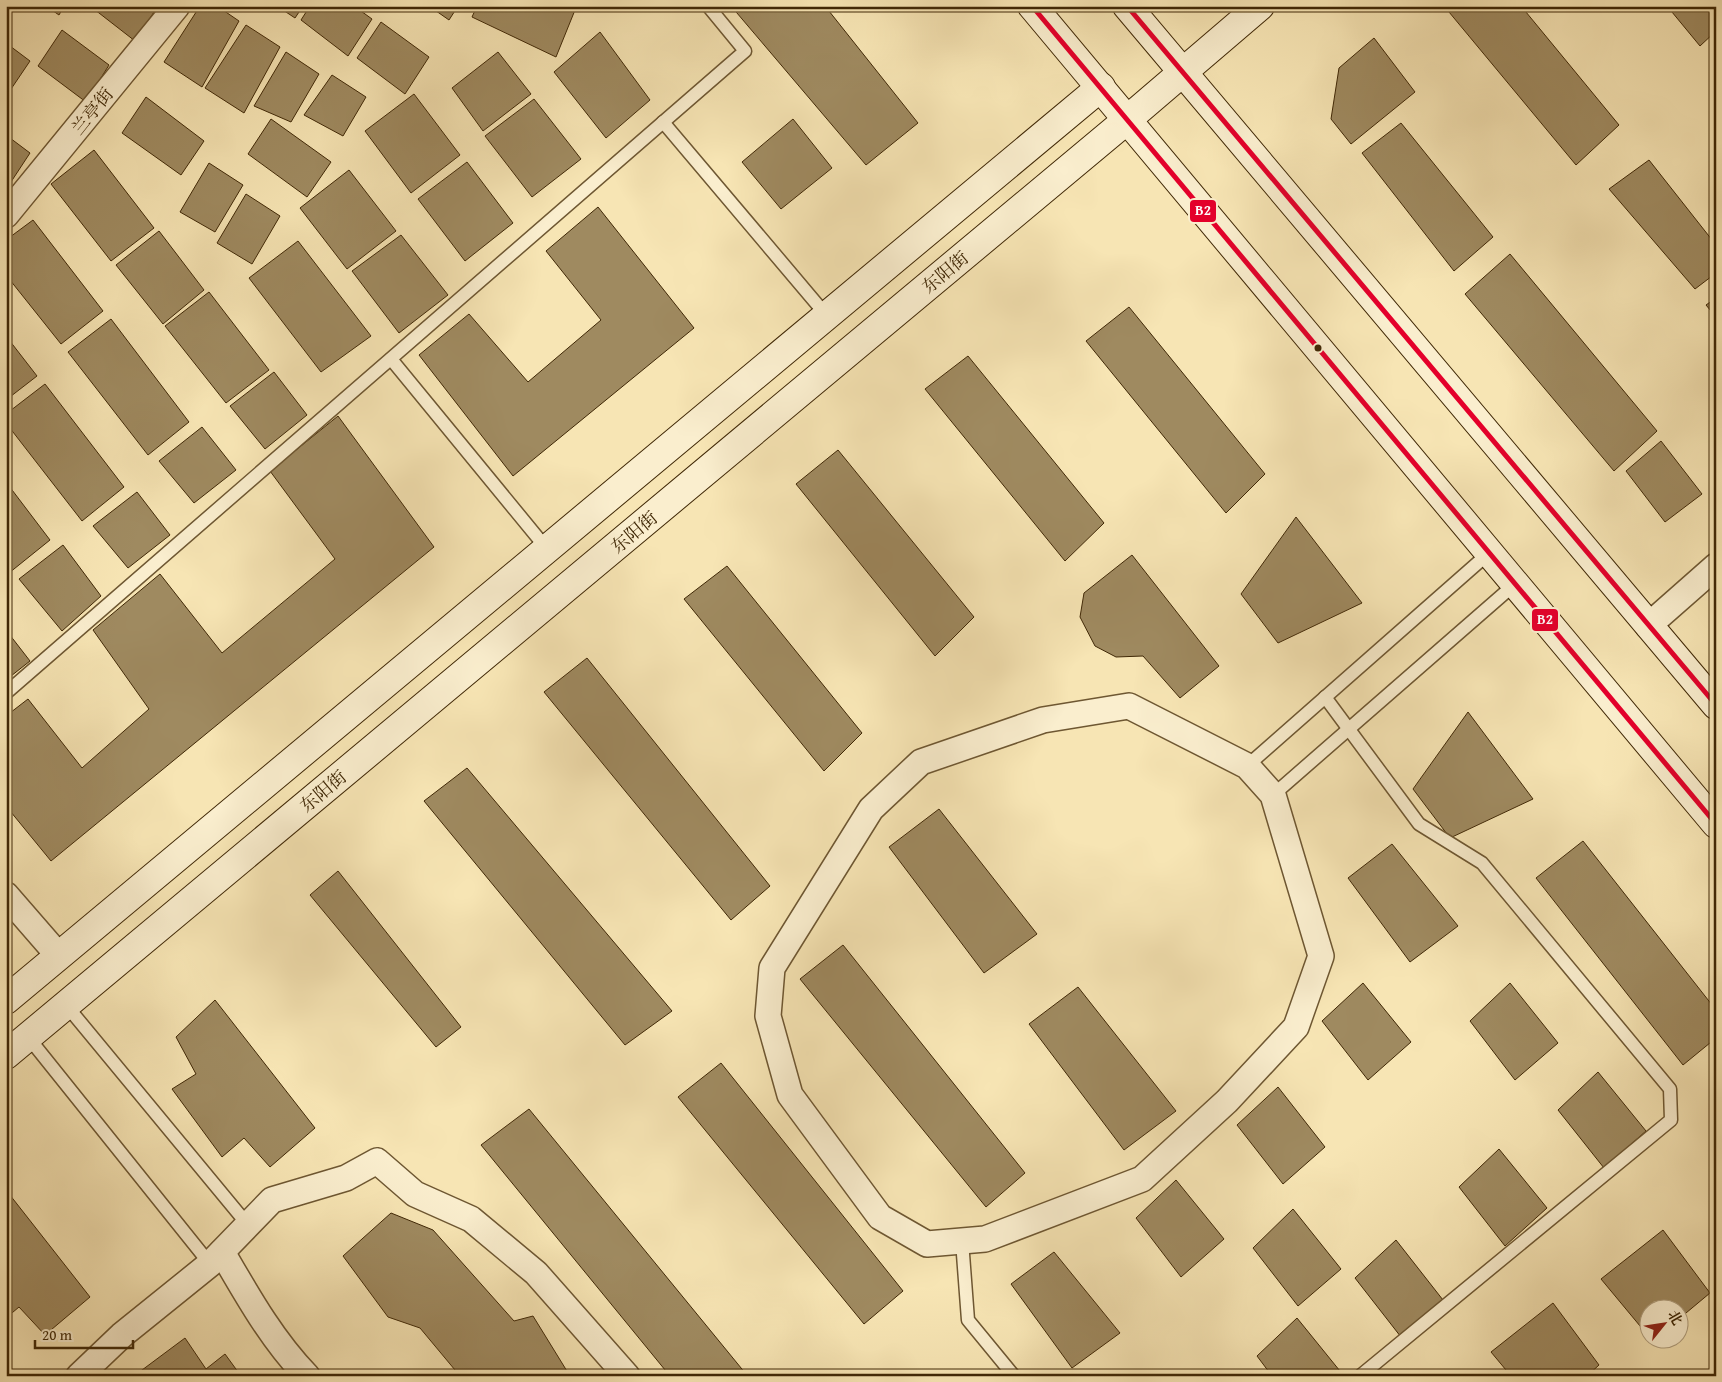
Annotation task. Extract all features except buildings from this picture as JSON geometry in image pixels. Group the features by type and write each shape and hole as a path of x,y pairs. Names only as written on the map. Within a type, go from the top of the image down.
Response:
{"main road":[{"path":"1032,6 1716,824"},
{"path":"1127,6 1716,705"},
{"name":"东阳街","path":"6,1055 1128,119 1260,6"},
{"path":"6,1000 1101,88"}],"street":[{"name":"兰亭街","path":"6,215 178,6"},
{"path":"1648,626 1716,566"},
{"path":"1129,706 1247,766 1273,795 1320,956 1296,1027 1227,1101 1142,1179 985,1239 927,1244 880,1217 790,1095 768,1016 772,968 872,809 921,762 1043,720 1129,706"},
{"path":"6,895 59,956"},
{"path":"79,1376 122,1334 216,1258 272,1200 346,1178 377,1161 415,1194 471,1219 536,1273 627,1376"},
{"path":"216,1258 246,1295 289,1357 307,1376"}],"lane":[{"path":"6,693 745,51 708,6"},
{"path":"663,122 827,316"},
{"path":"391,359 547,549"},
{"path":"1247,766 1489,553"},
{"path":"1273,795 1515,584"},
{"path":"1325,697 1419,824 1482,863 1670,1089 1671,1120 1360,1376"},
{"path":"66,1005 248,1225"},
{"path":"28,1037 216,1258"},
{"path":"962,1241 968,1320 1014,1376"}],"transit line":[{"name":"B2","path":"1032,6 1716,824"},
{"name":"B2","path":"1127,6 1716,705"}]}
